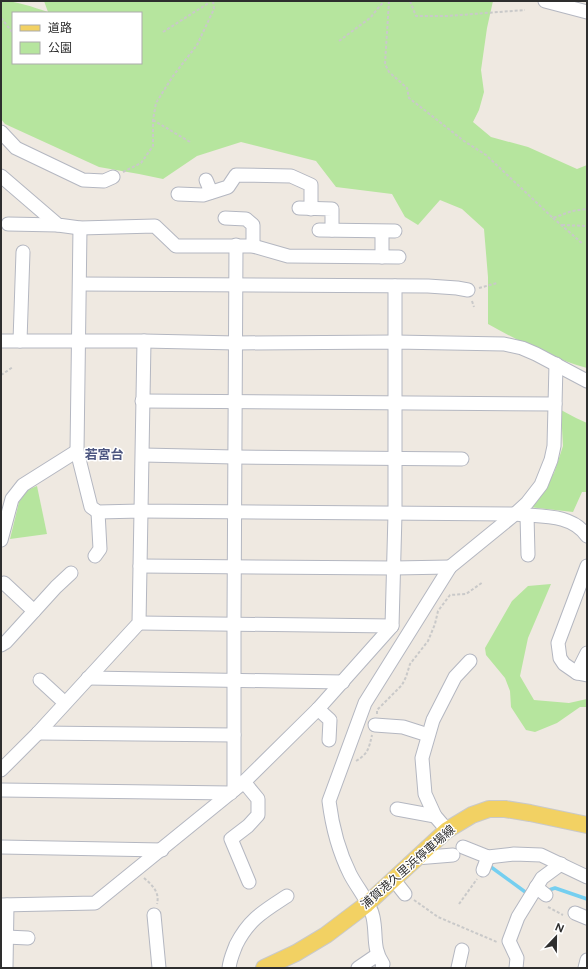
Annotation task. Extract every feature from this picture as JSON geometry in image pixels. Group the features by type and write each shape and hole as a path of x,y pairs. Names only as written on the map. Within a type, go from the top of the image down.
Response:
{"main road":[{"name":"浦賀港久里浜停車場線","path":"264,968 296,953 326,935 367,904 446,830 472,815 489,809 530,812 587,825"}],"street":[{"path":"550,2 587,12"},
{"path":"2,136 16,148 83,180 104,181 113,177"},
{"path":"178,194 203,195 208,186 228,187 236,175 256,182 291,176 312,179 305,209 332,209 326,230 395,231"},
{"path":"1,176 58,225"},
{"path":"225,218 246,219 253,224 252,246"},
{"path":"8,224 58,225 80,228 155,226 176,246 252,246 288,256 399,257"},
{"path":"80,228 77,451 91,507 98,512 141,511 522,515 566,519 579,527 587,536"},
{"path":"382,232 382,257"},
{"path":"236,246 234,512 234,735 236,788"},
{"path":"20,341 23,252"},
{"path":"80,284 428,286 468,290"},
{"path":"4,967 6,937 4,905 95,903 162,850 236,788 318,709 392,626 395,514 395,286"},
{"path":"1,341 144,341 236,343 395,342 504,344 529,350 587,381"},
{"path":"1,770 38,733 139,623 144,341"},
{"path":"382,968 383,964 377,955 373,916 350,873 340,849 331,817 329,801 365,703 450,567 522,515 541,485 551,460 554,446 556,364"},
{"path":"142,401 555,404"},
{"path":"1,540 7,498 23,485 77,451"},
{"path":"143,455 462,459"},
{"path":"95,556 100,549 98,512"},
{"path":"522,515 528,554"},
{"path":"140,566 450,567"},
{"path":"587,566 558,643 560,658 564,664 582,674 587,653"},
{"path":"1,645 6,642 71,573"},
{"path":"4,583 34,611"},
{"path":"139,623 392,626"},
{"path":"446,830 435,816 425,794 422,758 433,720 456,678 470,661"},
{"path":"88,678 343,682"},
{"path":"40,680 65,703"},
{"path":"318,709 330,720 329,740"},
{"path":"375,725 381,727 403,727 428,735"},
{"path":"38,733 234,735"},
{"path":"1,790 236,788 258,799 258,815 248,826 231,839 249,882"},
{"path":"397,809 435,816"},
{"path":"1,847 162,850"},
{"path":"463,847 488,857 514,854 541,855 587,877"},
{"path":"416,858 452,855"},
{"path":"483,870 488,857"},
{"path":"516,968 517,958 512,939 521,919 541,891 542,878 561,864"},
{"path":"394,880 405,894"},
{"path":"229,968 230,959 248,926 260,914 287,896"},
{"path":"154,915 158,968"},
{"path":"6,937 28,938"},
{"path":"458,968 462,950"},
{"path":"358,968 377,955"},
{"path":"585,968 587,960"}],"path":[{"path":"163,32 207,4 208,1"},
{"path":"113,177 141,163 153,146 153,120 156,103 173,76 197,45 214,9 213,1"},
{"path":"339,41 370,18 384,1"},
{"path":"389,1 385,64 389,72 407,88 409,98 464,141 486,155 583,244"},
{"path":"410,1 416,16 447,16 525,10"},
{"path":"1,18 12,31"},
{"path":"153,120 190,142"},
{"path":"553,218 572,211 587,210"},
{"path":"561,225 587,226"},
{"path":"468,290 497,284"},
{"path":"1,375 14,367"},
{"path":"354,762 364,756 368,749 375,725 377,710 402,684 410,664 428,641 435,624 438,611 450,595 466,594 483,582"},
{"path":"459,904 483,870"},
{"path":"136,871 155,888 158,900 154,915"},
{"path":"541,891 544,905 567,918 581,916"},
{"path":"405,894 438,917 502,944 512,939"}],"green space":[{"path":"1,1 19,3 48,12 44,1 493,1 487,28 481,70 484,92 479,110 473,122 491,137 528,147 577,169 587,165 587,368 548,355 488,324 488,277 484,229 462,209 440,200 418,225 405,217 392,194 336,187 316,161 241,142 197,156 163,179 99,167 5,124 1,119"},
{"path":"561,410 587,423 587,492 582,492 573,512 529,507 554,473 563,446"},
{"path":"37,486 47,534 10,539 19,502 27,490"},
{"path":"551,584 528,638 520,676 534,700 569,703 587,699 587,707 580,707 557,723 535,732 526,730 511,707 510,691 505,678 486,655 485,648 512,601 528,586"}],"waterway":[{"path":"491,867 528,894"},
{"path":"546,891 555,888 587,899"}],"district":[{"name":"若宮台","path":"104,454"}]}
